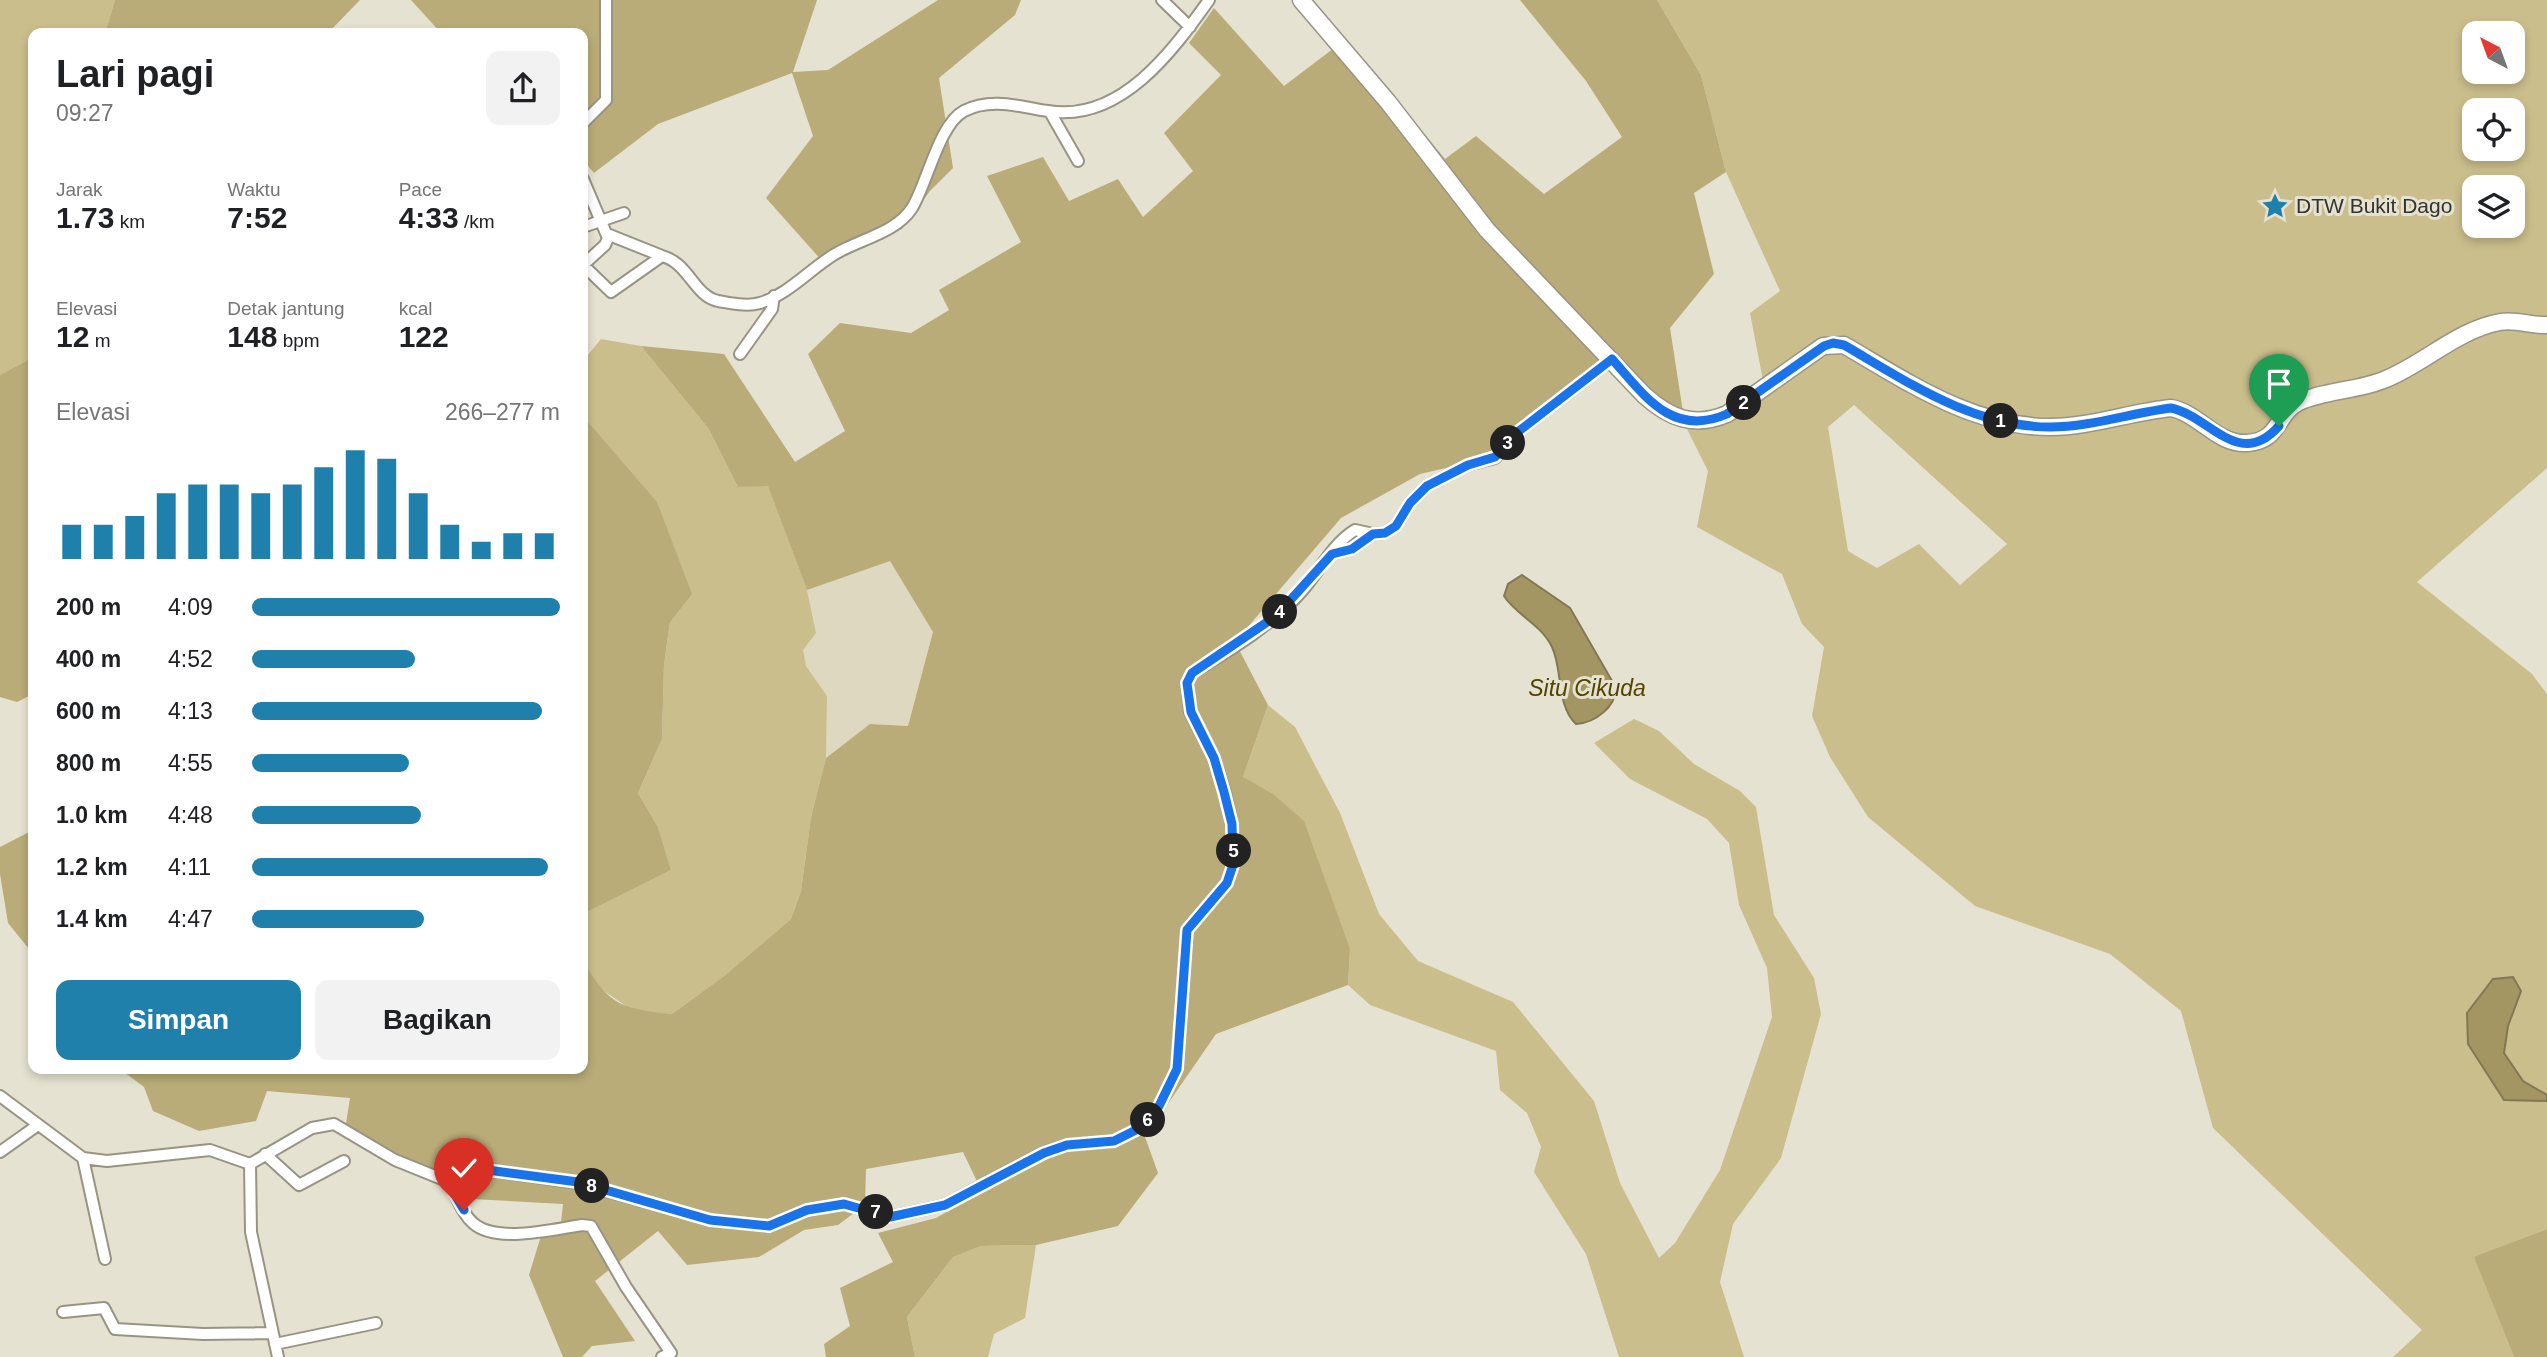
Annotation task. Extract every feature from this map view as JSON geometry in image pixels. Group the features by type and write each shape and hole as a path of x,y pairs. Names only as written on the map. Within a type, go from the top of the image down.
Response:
{"street":[{"path":"588,118 606,100 606,0"},
{"path":"1162,0 1190,27"},
{"path":"607,234 676,260 704,294 714,300 754,305 774,296 835,254 904,219 918,197 944,135 964,111 989,103 1005,103 1078,113 1105,103 1151,71 1190,27 1209,0"},
{"path":"1301,0 1388,102 1487,230 1662,412 1695,422 1712,420 1727,414 1812,353 1833,343 1844,345 1938,399 1987,418 2051,427 2171,408 2187,414 2221,436 2246,443 2272,434 2296,403 2387,379 2437,348 2497,323 2547,325"},
{"path":"1050,111 1077,161"},
{"path":"588,189 607,234 605,245 588,260"},
{"path":"588,226 624,213"},
{"path":"588,270 611,292 627,284 662,256"},
{"path":"740,354 772,309 774,296"},
{"path":"447,1181 457,1172 472,1168 578,1182 710,1220 740,1224 769,1226 807,1210 844,1204 890,1217 945,1205 1027,1160 1067,1145 1114,1141 1144,1126 1159,1106 1177,1069 1187,930 1227,883 1234,855 1232,824 1214,758 1191,712 1187,683 1192,673 1276,616 1332,554 1342,538 1354,530 1373,534 1385,533 1396,526 1410,503 1440,478 1495,457 1519,431 1612,359"},
{"path":"0,1096 83,1158 107,1161 210,1150 250,1164"},
{"path":"250,1164 312,1128 334,1124 395,1160 447,1181 467,1216 480,1228 510,1235 591,1226 626,1287 671,1353 662,1357"},
{"path":"0,1152 38,1125"},
{"path":"265,1154 299,1185 344,1161"},
{"path":"83,1158 105,1259"},
{"path":"250,1164 251,1232 278,1357"},
{"path":"63,1312 104,1308 115,1329 273,1338 376,1323"}],"shaded area":[{"path":"0,0 115,0 107,28 28,28 28,360 0,375"},
{"path":"115,0 360,0 333,28 107,28"},
{"path":"411,0 817,0 793,72 828,70 938,0 1021,0 1015,15 939,78 953,168 930,191 902,229 823,262 766,198 813,136 792,73 658,124 594,173 588,166 588,28 436,28"},
{"path":"1520,0 1657,0 1701,75 1726,172 1694,193 1714,274 1670,328 1685,425 1609,356 1489,458 1420,474 1341,518 1235,642 1268,705 1243,777 1273,794 1304,821 1350,949 1348,985 1216,1034 1145,1137 1158,1173 1118,1226 1036,1245 981,1246 953,1257 907,1317 915,1357 826,1357 824,1344 850,1326 840,1288 893,1262 878,1233 936,1218 982,1192 963,1152 866,1169 865,1205 838,1225 804,1230 759,1257 687,1265 658,1231 595,1281 635,1341 592,1346 582,1357 563,1357 529,1275 541,1236 560,1232 563,1204 472,1199 437,1175 344,1136 350,1098 267,1091 256,1121 199,1131 153,1111 144,1087 127,1074 588,1074 588,967 600,986 618,1002 640,1010 672,1014 724,976 791,919 801,891 811,817 826,758 870,724 908,726 933,632 890,561 807,590 768,486 738,487 708,428 641,346 724,354 795,462 845,431 808,354 840,323 911,333 949,310 939,290 1021,242 987,176 1043,157 1069,201 1118,179 1143,217 1193,171 1164,133 1221,75 1189,43 1214,8 1284,86 1346,39 1445,159 1476,136 1544,194 1622,137 1586,81"},
{"path":"1657,0 2547,0 2547,468 2417,582 2532,674 2547,694 2547,1229 2475,1258 2514,1357 2393,1357 2422,1330 2213,1128 2181,1011 2110,954 1975,906 1868,817 1830,757 1812,716 1824,647 1802,624 1782,574 1697,527 1708,471 1685,425 1765,391 1750,313 1780,291 1726,172 1701,75","holes":["1854,405 2007,544 1960,585 1919,544 1877,568 1848,551 1828,427"]},
{"path":"601,339 641,346 708,428 738,487 768,485 807,590 816,633 803,650 806,666 827,696 826,758 811,817 801,891 791,919 724,976 672,1014 632,1010 598,987 588,968 588,912 671,870 658,827 638,793 662,739 664,665 670,622 611,451 588,422 588,355"},
{"path":"28,360 28,696 17,702 0,697 0,375"},
{"path":"588,422 657,502 692,594 670,622 664,665 662,739 638,793 658,827 671,870 588,912"},
{"path":"890,560 933,632 908,726 870,724 826,758 827,696 806,666 802,650 816,633 807,590"},
{"path":"1268,705 1295,727 1340,813 1379,914 1418,961 1513,1002 1594,1101 1620,1183 1659,1258 1675,1243 1720,1170 1772,1017 1767,968 1739,905 1729,843 1707,819 1630,779 1594,743 1634,719 1659,731 1694,764 1740,791 1756,807 1774,915 1814,978 1821,1014 1781,1158 1733,1224 1720,1282 1744,1357 1619,1357 1586,1254 1534,1172 1541,1147 1527,1113 1500,1090 1496,1051 1370,1005 1348,985 1350,949 1243,777"},
{"path":"28,833 28,948 8,923 0,874 0,847"},
{"path":"2547,1229 2547,1357 2514,1357 2474,1257"},
{"path":"1036,1245 1025,1318 994,1334 988,1357 915,1357 907,1317 953,1257 981,1246"}],"water":[{"name":"Situ Cikuda","path":"1522,575 1570,608 1615,686 1609,707 1597,717 1576,724 1565,707 1552,647 1542,632 1504,596 1508,584"},
{"path":"2513,977 2521,991 2508,1026 2504,1053 2523,1081 2547,1095 2547,1101 2504,1100 2468,1044 2467,1013 2493,979"}],"place":[{"name":"DTW Bukit Dago","path":"2275,206"}],"route":[{"path":"464,1210 456,1192 447,1181 457,1172 472,1168 578,1182 710,1220 740,1224 769,1226 807,1210 844,1204 856,1205 890,1217 945,1205 1027,1160 1067,1145 1114,1141 1144,1126 1170,1086 1180,1057 1184,942 1187,930 1201,910 1227,883 1233,865 1232,824 1224,792 1214,758 1191,712 1187,683 1192,673 1276,616 1302,591 1332,554 1352,549 1373,534 1385,533 1396,526 1410,503 1427,486 1468,465 1495,457 1519,431 1612,359 1662,412 1695,422 1712,420 1727,414 1812,353 1833,343 1844,345 1938,399 1987,418 2012,423 2051,427 2171,408 2187,414 2221,436 2234,442 2246,443 2272,434 2279,426"}]}
